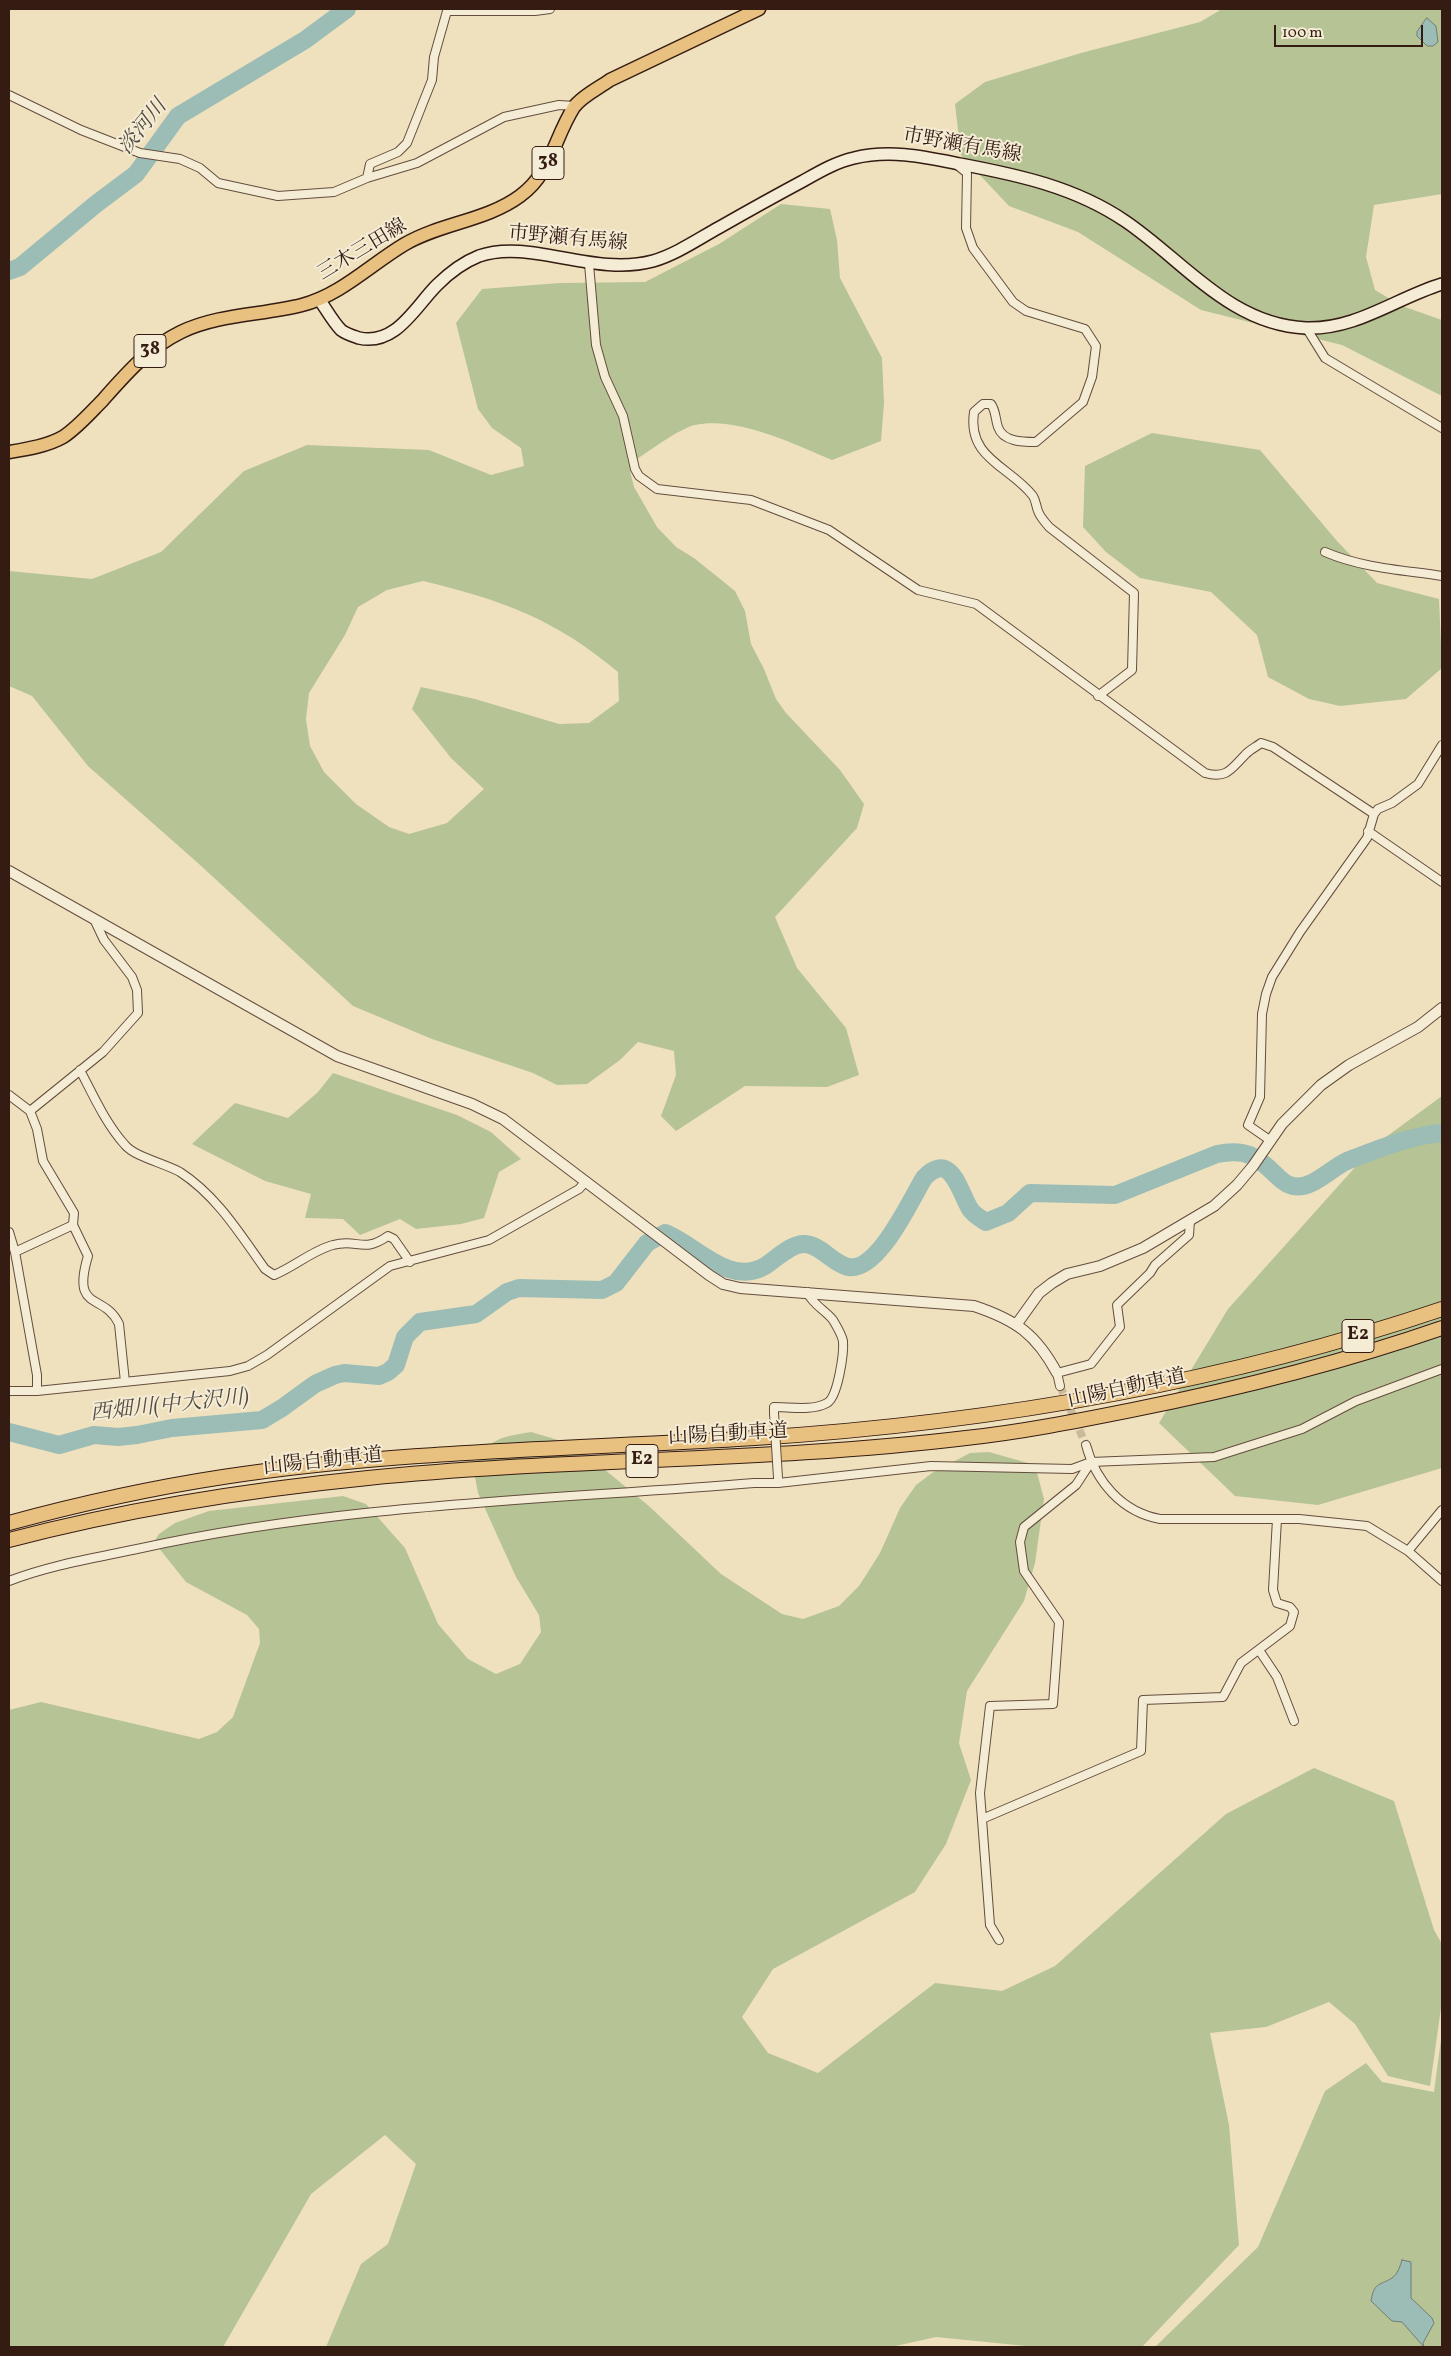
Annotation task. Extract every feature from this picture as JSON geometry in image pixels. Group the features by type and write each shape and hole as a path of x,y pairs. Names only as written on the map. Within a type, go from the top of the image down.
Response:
{"highway":[{"name":"山陽自動車道","path":"9,1523 77,1505 206,1480 360,1461 516,1450 757,1438 966,1419 1056,1406 1148,1388 1272,1360 1342,1341 1442,1309"},
{"name":"山陽自動車道","path":"9,1540 81,1521 221,1495 371,1478 518,1467 758,1456 968,1438 1059,1425 1275,1379 1346,1360 1442,1328"}],"main road":[{"path":"574,106 610,80 759,9"},
{"name":"三木三田線","path":"9,452 35,448 63,436 87,416 139,361 156,346 182,332 210,322 272,312 319,300 340,289 406,243 492,212 522,195 546,169 574,106"},
{"name":"市野瀬有馬線","path":"319,300 342,330 353,337 380,338 403,324 438,284 456,269 479,256 509,251 589,264 627,266 669,255 827,168 853,158 880,153 904,154 1043,181 1100,205 1126,221 1212,292 1235,307 1260,318 1288,326 1308,328 1335,326 1355,321 1424,290 1442,284"}],"street":[{"path":"366,178 370,164 398,152 407,144 432,80 434,57 447,11 535,11 550,9"},
{"path":"9,95 81,130 140,153 180,160 193,165 218,183 278,196 334,192 366,178 424,160 476,130 504,117 559,105 574,106"},
{"path":"956,163 968,172 966,228 973,248 1013,302 1026,311 1085,329 1096,346 1092,377 1083,402 1036,442 1019,442 1005,437 998,428 995,409 991,404 983,404 974,412 973,421 976,441 987,457 1035,498 1038,513 1049,527 1134,593 1132,670 1098,696"},
{"path":"589,264 596,344 605,377 623,416 635,469 639,476 652,487 751,500 829,530 918,590 976,604 1098,696 1205,773 1216,776 1224,774 1238,764 1245,754 1262,744 1273,747 1296,761 1374,814"},
{"path":"1308,328 1325,358 1442,428"},
{"path":"1326,552 1346,561 1367,566 1442,576"},
{"path":"1268,1145 1248,1125 1260,1097 1262,1014 1272,977 1300,932 1366,838 1374,814 1378,809 1392,803 1418,784 1442,745"},
{"path":"1368,830 1442,882"},
{"path":"9,871 337,1056 472,1104 503,1119 586,1181 662,1242 723,1284 740,1288 974,1306 996,1313 1038,1342 1057,1373 1060,1386"},
{"path":"30,1112 103,1052 138,1013 136,990 132,977 104,940 94,919"},
{"path":"1016,1325 1039,1293 1052,1283 1067,1274 1100,1266 1143,1248 1214,1206 1237,1185 1253,1166 1282,1124 1321,1085 1349,1065 1418,1027 1442,1008"},
{"path":"80,1070 126,1146 138,1155 158,1160 195,1183 224,1211 265,1269 274,1275 331,1245 342,1243 366,1247 376,1245 388,1236 394,1239 410,1262"},
{"path":"9,1095 30,1112 38,1129 43,1161 74,1212 73,1225 88,1256 82,1277 86,1294 92,1301 115,1316 119,1324 125,1382"},
{"path":"9,1391 37,1391 125,1382 230,1371 248,1366 267,1355 390,1266 489,1240 503,1234 579,1190 586,1181"},
{"path":"1057,1373 1091,1364 1120,1327 1118,1306 1150,1273 1155,1265 1189,1235 1190,1221"},
{"path":"16,1252 73,1225"},
{"path":"9,1232 16,1252 38,1375 37,1391"},
{"path":"778,1480 774,1407 814,1407 826,1404 833,1399 836,1390 843,1341 833,1320 811,1301 807,1292"},
{"path":"9,1581 57,1567 173,1541 286,1522 390,1510 754,1483 931,1466 1072,1469 1091,1462 1214,1457 1302,1429 1356,1400 1442,1369"},
{"path":"1086,1445 1091,1462 1117,1499 1147,1517 1160,1520 1277,1519 1346,1522 1367,1526 1408,1552 1442,1581"},
{"path":"999,1940 990,1925 980,1793 990,1706 1053,1704 1059,1622 1024,1572 1020,1542 1024,1527 1076,1485 1091,1462"},
{"path":"1408,1552 1442,1510"},
{"path":"982,1819 1142,1751 1143,1700 1223,1697 1240,1663 1290,1626 1294,1619 1294,1612 1290,1607 1278,1603 1273,1590 1277,1519"},
{"path":"1259,1650 1277,1677 1294,1721"}],"green space":[{"path":"1222,9 1442,9 1442,194 1374,205 1366,257 1375,290 1402,306 1442,320 1442,396 1342,345 1201,310 1078,232 1009,206 961,155 955,104 985,82 1081,53 1200,22"},
{"path":"781,204 830,209 837,240 840,278 882,358 884,403 881,441 832,460 765,433 729,424 711,423 695,425 673,435 634,461 630,471 634,487 657,527 676,547 694,558 735,591 745,611 751,644 776,699 786,713 840,770 864,804 857,828 775,917 797,968 846,1028 859,1075 827,1087 745,1086 676,1131 661,1116 676,1075 674,1051 638,1042 620,1060 587,1084 557,1085 533,1073 432,1039 353,1006 199,864 88,766 32,696 9,686 9,571 92,579 161,552 244,471 307,445 429,450 491,475 524,466 521,448 492,428 478,409 456,323 482,289 560,283 645,282 719,244","holes":["423,581 503,604 572,638 618,672 619,701 589,723 559,724 475,699 421,687 412,709 451,758 484,789 447,823 409,834 389,827 356,804 324,772 310,746 306,719 309,693 345,635 358,607 387,590"]},
{"path":"1152,433 1260,450 1337,541 1377,583 1439,599 1442,668 1406,699 1340,706 1309,699 1268,677 1257,635 1211,592 1140,578 1106,552 1083,527 1085,466"},
{"path":"333,1073 457,1115 491,1132 521,1159 499,1172 484,1218 461,1224 416,1229 400,1219 360,1235 343,1219 305,1218 311,1194 265,1181 192,1144 235,1103 288,1118 318,1092"},
{"path":"1442,1096 1442,1468 1318,1505 1235,1496 1159,1423 1228,1309 1375,1145"},
{"path":"531,1432 575,1445 650,1507 721,1574 782,1614 803,1619 839,1606 859,1586 880,1553 900,1508 916,1485 932,1473 970,1453 989,1452 1035,1465 1044,1499 1035,1563 1024,1601 967,1691 959,1743 971,1780 946,1844 915,1892 773,1969 742,2017 768,2053 818,2073 935,1983 1002,1991 1055,1966 1226,1814 1314,1768 1394,1801 1434,1930 1442,1944 1442,2001 1430,2086 1388,2076 1355,2024 1329,2002 1266,2027 1210,2033 1229,2125 1239,2245 1142,2347 1036,2347 936,2337 891,2347 326,2347 361,2264 388,2244 416,2164 385,2135 311,2194 223,2347 9,2347 9,1710 41,1702 199,1739 217,1732 233,1717 260,1643 259,1629 247,1615 186,1582 154,1542 159,1534 175,1523 209,1511 343,1496 366,1504 405,1548 438,1624 468,1659 496,1674 520,1664 541,1632 539,1615 516,1577 478,1493 473,1466 486,1449 497,1440"},
{"path":"1442,2032 1442,2347 1155,2347 1258,2247 1325,2091 1366,2063 1382,2082 1434,2092"}],"water":[{"path":"1427,18 1436,26 1438,42 1433,46 1427,46 1417,36 1417,32"},
{"path":"1402,2260 1411,2262 1411,2298 1432,2318 1434,2323 1423,2343 1424,2347 1402,2322 1392,2321 1371,2301 1376,2287 1394,2276"}],"waterway":[{"name":"淡河川","path":"9,271 20,267 96,204 136,174 178,116 305,40 347,9"},
{"name":"西畑川(中大沢川)","path":"9,1432 59,1445 94,1435 118,1437 172,1428 262,1420 315,1384 335,1375 344,1373 379,1376 388,1372 396,1365 405,1337 420,1322 476,1314 507,1292 519,1288 602,1290 616,1283 647,1243 665,1233 713,1262 739,1271 752,1271 765,1266 789,1249 800,1244 816,1247 842,1265 848,1267 859,1266 871,1259 882,1247 924,1178 933,1170 941,1168 948,1171 953,1177 972,1211 986,1222 1008,1213 1030,1193 1115,1195 1217,1154 1227,1152 1250,1155 1263,1163 1280,1179 1293,1186 1307,1185 1341,1164 1370,1152 1406,1140 1442,1133"}],"tunnel":[{"path":"1060,1386 1086,1445"}]}
